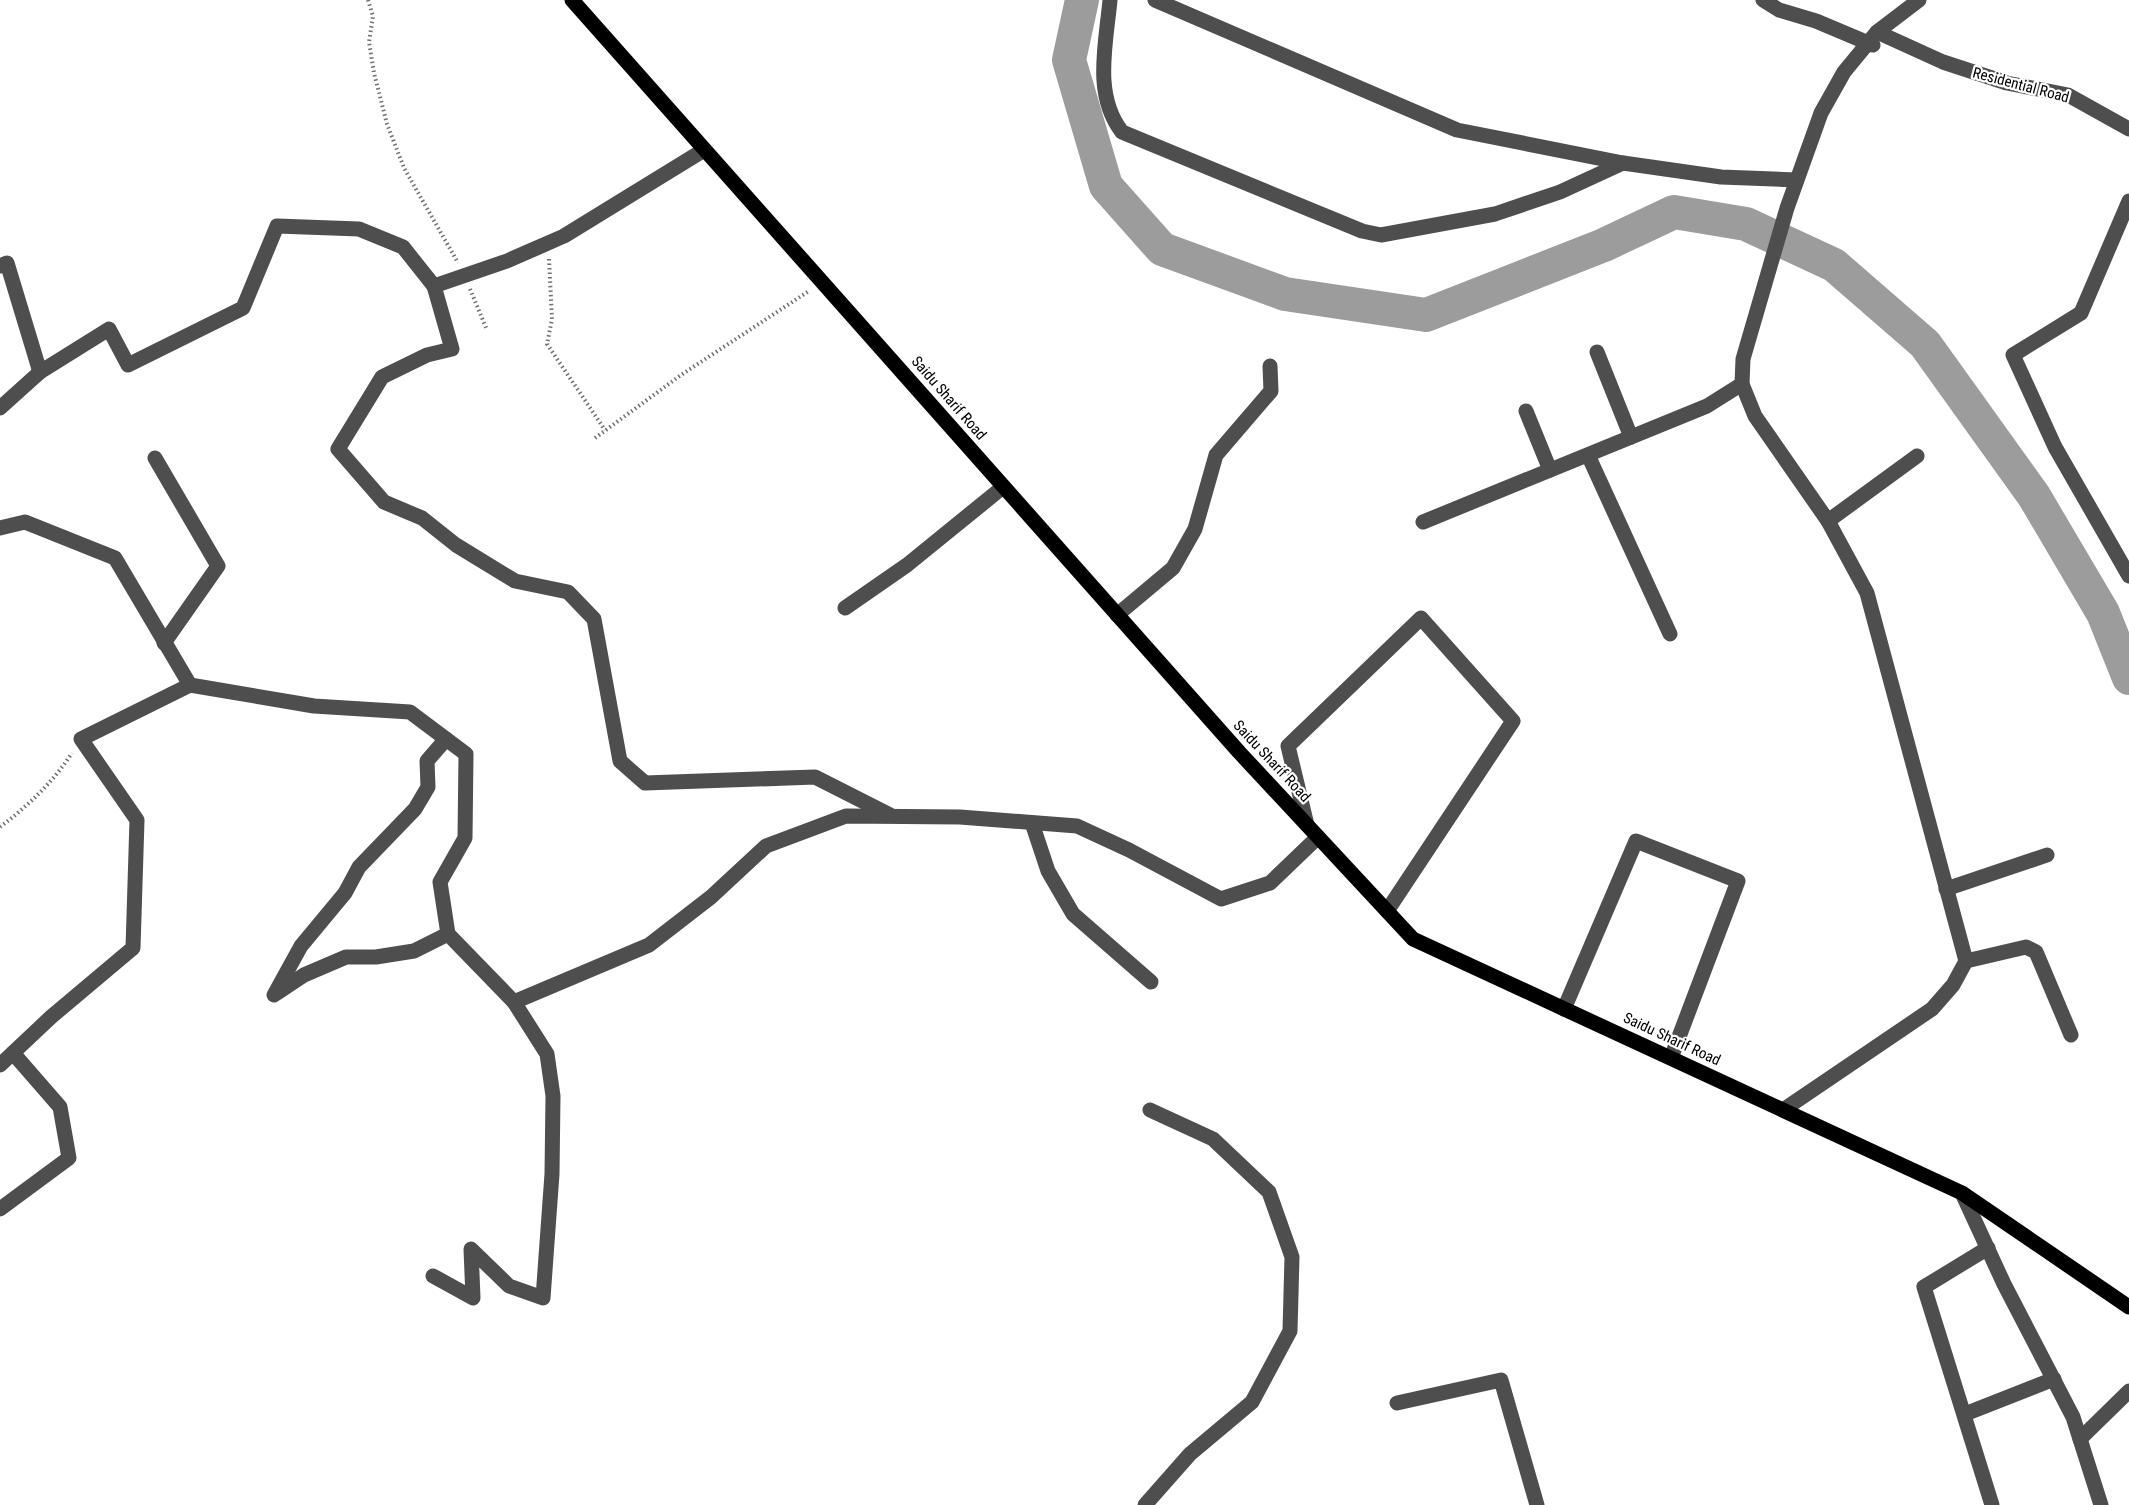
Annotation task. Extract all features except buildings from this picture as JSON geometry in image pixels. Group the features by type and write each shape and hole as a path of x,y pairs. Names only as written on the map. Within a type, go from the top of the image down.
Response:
{"main road":[{"name":"Saidu Sharif Road","path":"572,0 1117,615 1413,939 1962,1193 2129,1307"}],"street":[{"path":"1110,0 1103,89 1111,118 1122,132 1362,231 1381,235 1495,214 1560,192 1623,163"},
{"path":"1155,0 1457,130 1623,163 1720,177 1796,180"},
{"name":"Residential Road","path":"1763,0 1779,10 1986,76 2068,96 2129,129"},
{"path":"1783,1110 1932,1010 1953,985 1966,961 1867,593 1828,520 1755,416 1742,384 1743,358 1787,208 1821,113 1844,72 1873,40 1919,0"},
{"path":"434,286 564,236 704,150"},
{"path":"2129,201 2081,314 2013,355 2055,447 2129,576"},
{"path":"0,408 40,372 109,329 128,365 243,308 277,226 359,229 403,247 434,286 452,349 427,354 382,377 338,449 384,502 423,518 456,545 515,581 568,592 594,619 620,761 645,783 815,777 893,816"},
{"path":"0,266 7,263 40,372"},
{"path":"1598,352 1631,437"},
{"path":"1117,615 1173,568 1195,529 1216,456 1271,391 1270,366"},
{"path":"1422,522 1707,406 1742,384"},
{"path":"1526,411 1550,470"},
{"path":"1588,455 1670,634"},
{"path":"1828,520 1917,456"},
{"path":"155,458 218,566 164,643"},
{"path":"845,608 907,565 1003,487"},
{"path":"0,528 25,522 115,558 190,685"},
{"path":"1307,825 1288,746 1421,618 1513,721 1387,911"},
{"path":"0,1065 51,1017 133,948 137,820 81,740 190,685 314,706 410,712 466,754 465,837 440,882 448,934 514,1002 547,1054 553,1096 552,1174 543,1298 509,1286 471,1250 473,1298 433,1276"},
{"path":"446,739 427,761 428,786 415,809 359,867 345,893 301,946 274,994 304,975 346,957 376,957 414,951 448,934"},
{"path":"514,1002 649,945 711,897 766,846 846,816 960,817 1077,826 1130,850 1221,899 1270,883 1318,837"},
{"path":"1032,823 1048,871 1073,914 1112,945 1151,982"},
{"path":"1564,1008 1636,842 1738,881 1671,1058"},
{"path":"1946,889 2047,855"},
{"path":"1966,961 2026,947 2036,952 2071,1035"},
{"path":"0,1209 69,1158 60,1107 13,1053"},
{"path":"1145,1505 1190,1454 1252,1402 1290,1331 1292,1257 1269,1192 1213,1139 1150,1110"},
{"path":"1962,1193 2073,1417 2101,1505"},
{"path":"1988,1248 1924,1287 1992,1505"},
{"path":"1965,1414 2054,1379"},
{"path":"1397,1403 1501,1380 1537,1505"},
{"path":"2080,1439 2129,1391"}],"path":[{"path":"368,0 373,16 369,42 387,124 404,168 455,255 487,330"},
{"path":"548,243 552,319 547,344 605,430"},
{"path":"595,438 708,356 822,283"},
{"path":"0,827 19,813 57,776 81,740"}],"waterway":[{"path":"1082,0 1069,60 1106,186 1162,249 1285,294 1426,315 1604,245 1674,212 1746,224 1834,265 1925,344 2034,496 2103,613 2129,678"}]}
